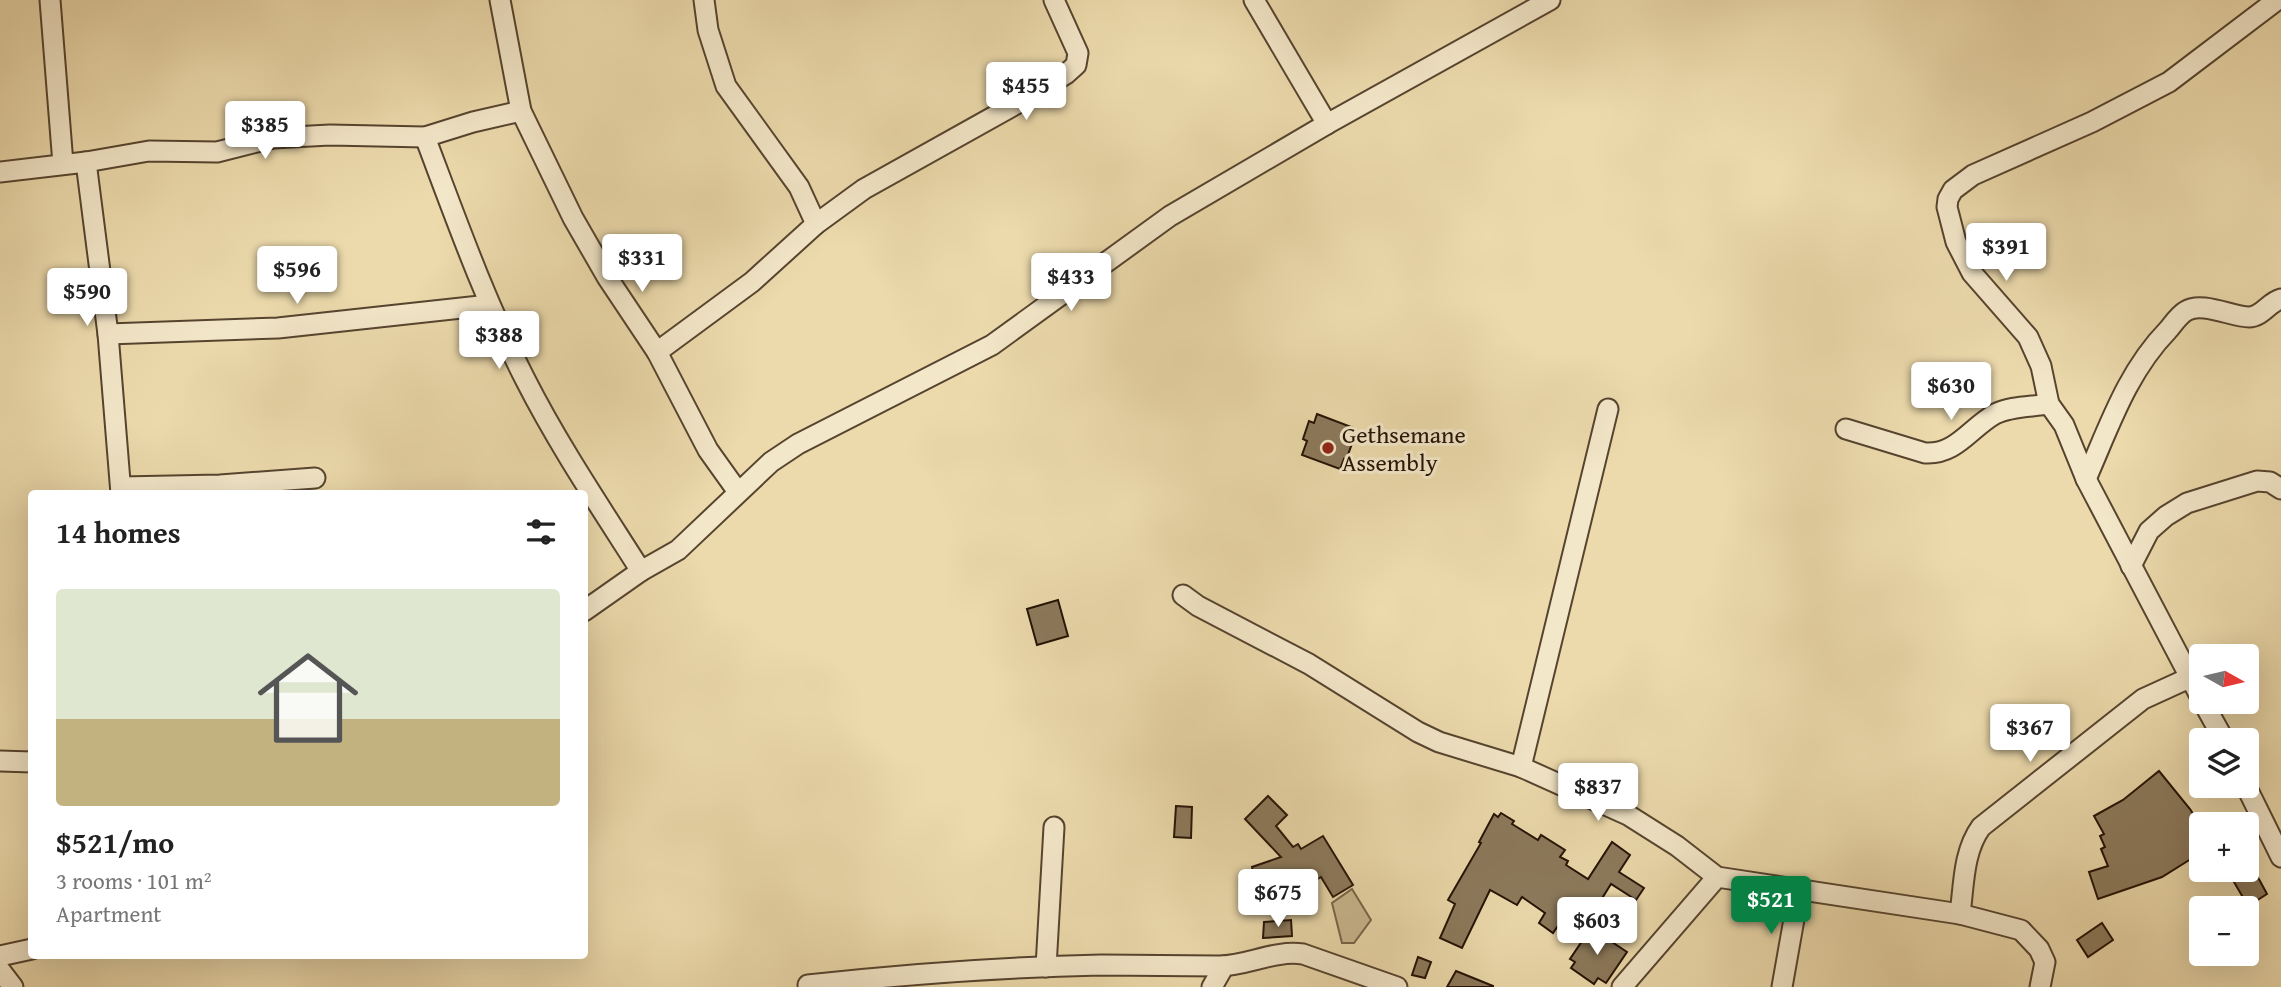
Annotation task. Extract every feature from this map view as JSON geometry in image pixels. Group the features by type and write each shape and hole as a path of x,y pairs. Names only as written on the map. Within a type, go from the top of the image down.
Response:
{"street":[{"path":"50,0 63,164"},
{"path":"500,0 521,111 573,218 607,277 657,352 702,440 738,492"},
{"path":"704,0 708,30 726,86 799,187 816,224"},
{"path":"657,352 752,282 816,224 863,189 1066,74 1076,65 1078,53 1054,0"},
{"path":"1254,0 1327,124"},
{"path":"588,608 641,571 678,550 771,462 798,444 992,345 1170,216 1327,124 1550,0"},
{"path":"1961,914 1968,849 1981,827 2143,699 2189,678 2086,479 2070,438 2049,404 2041,366 2028,337 1972,273 1956,242 1947,207 1948,199 1953,190 1973,175 2092,122 2169,82 2277,0"},
{"path":"0,172 86,162 149,151 217,152 273,138 330,135 425,137 521,111"},
{"path":"425,137 489,305 525,380 565,451 641,571"},
{"path":"86,162 108,334 121,490 222,489 315,478"},
{"path":"2086,479 2132,376 2150,349 2186,311 2203,308 2250,317 2258,315 2269,304 2281,299"},
{"path":"108,334 278,328 489,305"},
{"path":"1846,429 1925,453 1937,454 1948,450 1994,415 2007,410 2049,404"},
{"path":"1521,767 1608,410"},
{"path":"2131,566 2149,531 2187,503 2257,481 2270,482 2281,489"},
{"path":"1183,595 1198,606 1309,664 1439,742 1521,767 1628,815 1677,846 1717,877 1961,914 2021,930 2039,949 2045,962 2040,987"},
{"path":"0,761 28,762"},
{"path":"2252,798 2281,855"},
{"path":"1046,967 1054,827"},
{"path":"1622,987 1717,877"},
{"path":"1782,987 1799,891"},
{"path":"0,956 28,950"},
{"path":"808,985 891,975 1046,967 1224,966 1279,953 1292,953 1303,954 1397,987"},
{"path":"1212,987 1224,966"},
{"path":"0,970 13,987"}],"shaded area":[{"path":"1352,889 1371,920 1354,943 1342,943 1332,903"}],"building":[{"name":"Gethsemane Assembly","path":"1317,414 1354,428 1351,437 1354,438 1340,469 1302,455 1307,441 1303,439 1309,421 1314,423"},
{"path":"1058,600 1068,636 1037,645 1027,609"},
{"path":"2159,771 2192,812 2189,812 2189,860 2162,877 2098,899 2089,872 2108,866 2101,849 2105,847 2100,836 2104,834 2094,816 2123,800"},
{"path":"1268,796 1287,815 1276,826 1293,847 1298,844 1301,849 1323,836 1353,885 1333,897 1321,877 1286,898 1275,880 1257,891 1252,867 1281,857 1245,819"},
{"path":"1176,806 1192,807 1191,838 1174,837"},
{"path":"1501,813 1514,821 1512,824 1538,840 1541,835 1565,850 1560,857 1568,861 1566,865 1588,879 1612,842 1630,855 1619,872 1644,888 1636,900 1611,884 1591,916 1573,904 1553,933 1539,923 1545,913 1522,897 1517,905 1490,890 1462,948 1440,938 1455,904 1448,900 1481,843 1479,842 1494,814 1498,817"},
{"path":"2259,879 2267,894 2259,899 2259,896 2242,896 2234,882 2259,882"},
{"path":"1291,920 1292,936 1263,938 1264,922"},
{"path":"2102,923 2113,940 2088,957 2077,940"},
{"path":"1591,928 1627,952 1606,983 1598,978 1594,984 1571,968 1575,962 1570,959"},
{"path":"1418,957 1431,962 1425,978 1412,975"},
{"path":"1456,971 1493,986 1493,987 1447,987"}],"place":[{"name":"Gethsemane Assembly","path":"1328,448"}]}
